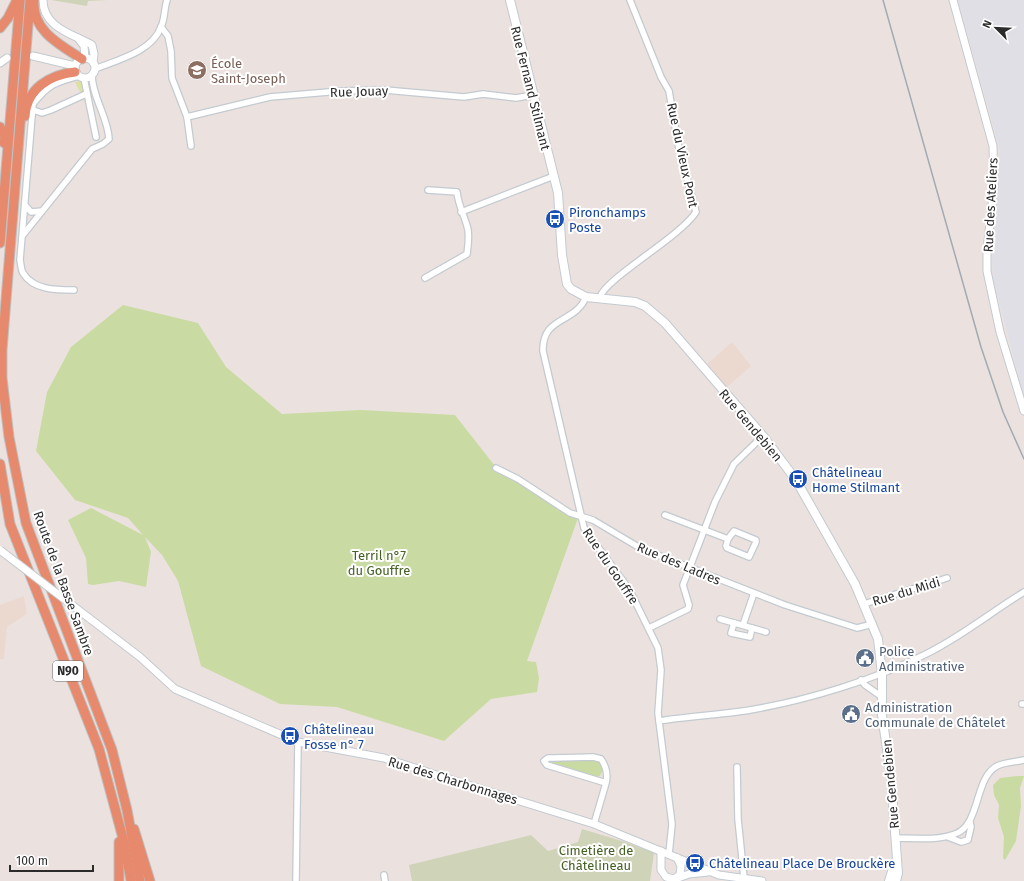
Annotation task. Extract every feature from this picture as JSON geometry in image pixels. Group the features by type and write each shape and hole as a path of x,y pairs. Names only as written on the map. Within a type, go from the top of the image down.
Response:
{"highway":[{"path":"0,28 8,18 17,0"},
{"path":"0,243 20,0"},
{"name":"Route de la Basse Sambre","path":"30,0 2,350 2,378 9,437 26,523 112,750 127,810 140,881"},
{"path":"17,167 20,157 25,110 31,96 40,84 50,78 80,68 42,30 36,16 34,0"},
{"path":"0,127 5,137 1,185 4,195"},
{"name":"Route de la Basse Sambre","path":"0,464 10,524 99,749 117,813 131,881"},
{"path":"127,810 139,842 150,881"},
{"path":"117,813 120,848 119,881"}],"main road":[{"name":"Rue Fernand Stilmant","path":"510,0 554,176"},
{"path":"554,176 558,193 565,279 571,290 586,297"},
{"name":"Rue Gendebien","path":"586,297 600,297 635,302 645,306 665,323 763,436 796,480 831,539 864,604 878,639 882,674 882,715 891,777 898,873 896,881"},
{"name":"Rue Gendebien","path":"889,881 896,860"}],"street":[{"path":"23,235 92,148 103,144 109,139 108,129 96,93 93,69 94,54 92,45 56,27 46,12 43,0"},
{"path":"34,56 80,68 93,69 109,64 144,47 156,37 161,27 167,0"},
{"name":"Rue du Vieux Pont","path":"600,297 607,286 667,240 693,218 696,212 678,144 669,91 649,48 630,0"},
{"name":"Rue des Ateliers","path":"953,0 993,146 994,187 987,250 987,270 1000,332 1024,410"},
{"path":"161,27 168,36 171,51 172,78 187,117 191,146"},
{"path":"78,38 84,46 80,68 96,137"},
{"path":"0,63 7,58"},
{"path":"74,290 53,290 36,284 22,272 20,260 33,104 41,94 57,81 80,68 93,69"},
{"name":"Rue Jouay","path":"187,117 270,97 340,91 385,90 464,97 483,94 516,98 533,96"},
{"path":"33,110 42,112 52,110 86,94"},
{"path":"462,212 554,176"},
{"path":"425,278 467,254 468,248 468,228 457,192 428,190"},
{"path":"25,205 31,212 42,211"},
{"name":"Rue du Gouffre","path":"586,297 583,304 576,312 548,329 543,338 543,345 580,517 584,528 629,589 649,628 660,659 659,721 672,824 669,854"},
{"path":"649,628 688,609 689,605 683,585 715,502 734,464 763,436"},
{"name":"Rue des Ladres","path":"496,468 518,479 570,513 593,520 640,548 754,593 857,628 873,624"},
{"path":"665,515 728,539"},
{"path":"734,531 756,540 756,542 749,557 727,548 726,546 728,539 734,531"},
{"name":"Rue des Charbonnages","path":"0,550 90,618 140,658 175,689 298,742 384,758 594,824 710,872"},
{"name":"Rue du Midi","path":"864,604 948,578"},
{"path":"659,721 748,710 792,701 882,674 928,654 976,625 1024,592"},
{"path":"743,625 754,593"},
{"path":"720,619 766,632"},
{"path":"734,623 731,633 750,637 752,628"},
{"path":"861,680 865,686 882,697"},
{"path":"296,881 298,742"},
{"path":"594,824 606,783 606,769 604,763 598,757 548,758 544,761 547,765 606,783"},
{"path":"947,837 961,842 968,840 971,827 970,822 982,786 990,773 997,766 1024,760"},
{"path":"737,767 738,819 744,878"},
{"path":"895,838 947,837 957,834 970,822"},
{"path":"660,881 661,851"},
{"path":"675,879 682,867 677,858"},
{"path":"661,870 666,877 675,879 689,874 710,872 762,881"}],"shaded area":[{"path":"958,0 1024,0 1024,398 993,278 991,251 1000,150"},
{"path":"732,342 751,366 726,388 706,365"},
{"path":"24,596 27,614 7,627 4,659 0,659 0,605"}],"green space":[{"path":"51,0 108,0 88,1 87,6"},
{"path":"90,78 91,103 100,136 94,138 86,104 75,82"},
{"name":"Terril n°7 du Gouffre","path":"123,305 198,323 226,367 282,414 361,410 455,415 495,466 578,518 527,661 536,662 539,678 537,692 491,699 444,741 337,707 280,704 201,666 178,581 162,555 145,537 151,552 146,587 119,581 93,585 88,584 86,558 68,520 91,508 143,535 128,518 75,500 36,451 47,392 71,347"},
{"path":"599,760 603,769 600,776 596,777 553,765 552,762 553,761"},
{"path":"1024,776 1020,788 1021,806 1016,841 1005,860 1003,858 1004,837 998,818 999,805 994,795 993,785 1000,778"},
{"name":"Cimetière de Châtelineau","path":"582,829 625,842 654,853 650,881 412,881 409,865 531,835 548,851 578,842"}],"railway":[{"path":"883,0 981,347 1003,412 1024,459"}],"place":[{"name":"École Saint-Joseph","path":"197,70"},
{"name":"Pironchamps Poste","path":"555,219"},
{"name":"Châtelineau Home Stilmant","path":"798,479"},
{"name":"Police Administrative","path":"865,658"},
{"name":"Administration Communale de Châtelet","path":"851,714"},
{"name":"Châtelineau Fosse n° 7","path":"290,736"},
{"name":"Châtelineau Place De Brouckère","path":"695,863"}]}
